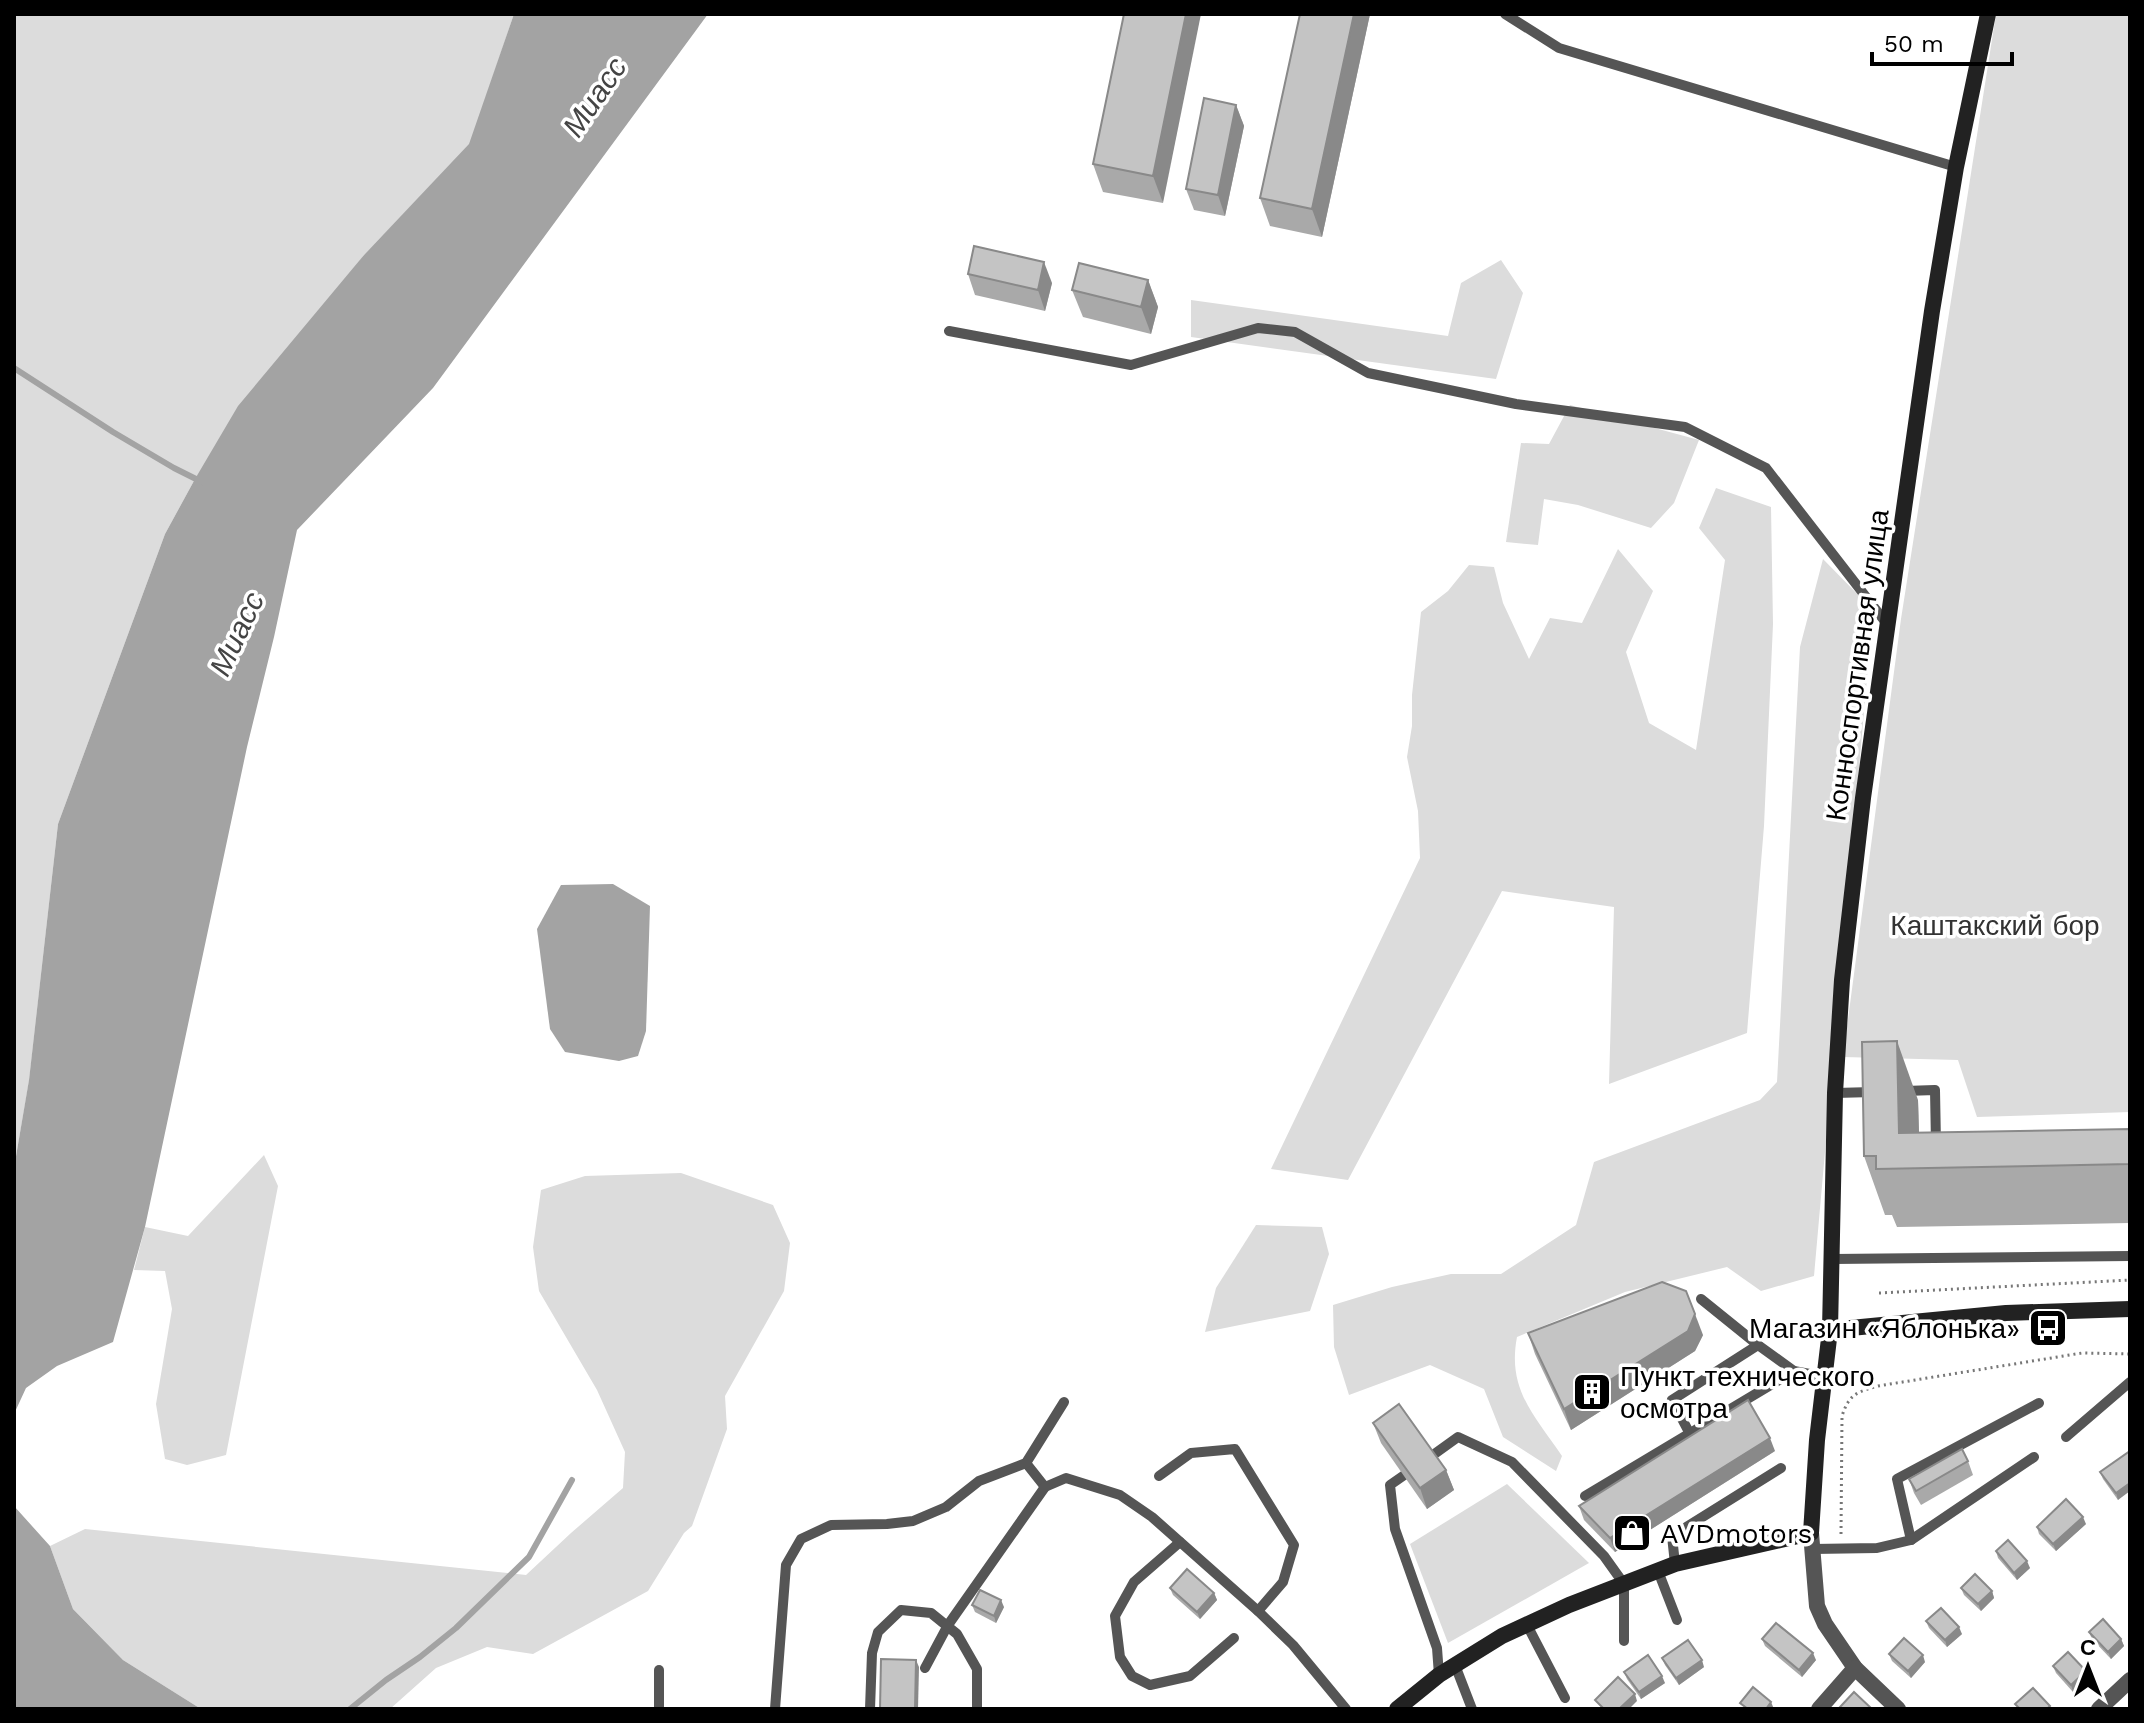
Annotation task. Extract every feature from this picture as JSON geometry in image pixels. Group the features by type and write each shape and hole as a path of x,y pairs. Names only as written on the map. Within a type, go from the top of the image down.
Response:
{"main road":[{"name":"Конноспортивная улица","path":"1812,1541 1817,1440 1830,1330 1835,1093 1842,980 1863,798 1932,311 1956,167 1988,14"},
{"path":"1830,1330 2006,1313 2130,1309"},
{"path":"1401,1708 1439,1675 1526,1623 1675,1564 1812,1541"}],"street":[{"path":"1812,1541 1817,1606 1825,1624 1855,1668 1898,1709"},
{"path":"1819,1709 1855,1668"},
{"path":"2099,1709 2130,1680"}],"lane":[{"path":"1505,14 1559,48 1956,167"},
{"path":"949,331 1131,365 1258,328 1295,332 1368,373 1516,404 1685,427 1766,468 1888,625"},
{"path":"1892,1091 1935,1090 1937,1161"},
{"path":"1835,1093 1878,1092"},
{"path":"1833,1259 2130,1256"},
{"path":"1701,1299 1794,1371 1825,1377"},
{"path":"1690,1434 1672,1400 1758,1345"},
{"path":"1585,1496 1794,1371"},
{"path":"2066,1437 2130,1382"},
{"path":"775,1709 786,1565 801,1539 831,1525 913,1521 946,1507 979,1481 1026,1463 1064,1402"},
{"path":"1911,1540 1897,1479 2039,1403"},
{"path":"1439,1675 1437,1648 1395,1529 1390,1485 1458,1437 1512,1462 1604,1556 1624,1584 1624,1641"},
{"path":"1159,1476 1191,1453 1235,1449 1294,1545 1283,1582 1258,1611"},
{"path":"1812,1541 1841,1549 1877,1548 1911,1540 2034,1457"},
{"path":"1026,1463 1045,1487"},
{"path":"1675,1564 1672,1536 1781,1468"},
{"path":"925,1668 948,1625 1045,1487 1066,1478 1120,1495 1152,1517 1293,1645 1346,1709"},
{"path":"1180,1542 1134,1582 1115,1616 1120,1657 1132,1676 1150,1685 1190,1676 1234,1638"},
{"path":"1658,1571 1677,1620"},
{"path":"870,1709 872,1653 878,1632 901,1610 931,1613 948,1625 963,1643 977,1669 977,1709"},
{"path":"1526,1623 1565,1698"},
{"path":"1455,1665 1472,1709"},
{"path":"659,1670 659,1709"}],"path":[{"path":"1879,1293 2130,1280"},
{"path":"1841,1549 1842,1416 1847,1401 1859,1391 2082,1353 2130,1354"}],"green space":[{"path":"14,14 514,14 470,144 364,255 195,479 165,534 58,824 29,1081 14,1168"},
{"name":"Каштакский бор","path":"1996,14 2130,14 2130,1112 1977,1117 1958,1060 1843,1057 1901,619"},
{"path":"1501,260 1523,293 1496,379 1191,337 1191,300 1448,336 1461,283"},
{"path":"1570,405 1699,440 1674,503 1651,528 1578,505 1544,499 1538,545 1506,542 1521,443 1549,444"},
{"path":"1716,488 1771,507 1773,624 1764,826 1747,1033 1609,1084 1614,907 1502,891 1348,1180 1271,1169 1420,858 1418,811 1407,757 1421,612 1448,591 1469,565 1494,567 1503,603 1529,659 1550,618 1582,623 1618,549 1653,591 1626,652 1649,723 1696,750 1725,560 1699,528"},
{"path":"1823,559 1873,610 1814,1276 1761,1291 1727,1267 1625,1292 1517,1337 1515,1355 1519,1387 1562,1456 1556,1471 1503,1437 1484,1389 1430,1365 1349,1395 1334,1347 1333,1305 1392,1287 1451,1274 1501,1274 1576,1225 1594,1162 1760,1100 1777,1082 1800,647"},
{"path":"264,1155 278,1186 226,1455 187,1465 165,1459 156,1404 172,1309 165,1271 134,1270 145,1227 188,1236"},
{"path":"681,1173 773,1205 790,1243 784,1291 725,1396 727,1429 692,1526 684,1533 648,1591 533,1654 487,1647 436,1668 390,1709 201,1709 123,1660 73,1609 50,1546 85,1529 526,1575 623,1488 625,1452 597,1390 539,1291 533,1247 541,1190 585,1176"},
{"path":"1256,1225 1322,1227 1329,1254 1310,1311 1205,1332 1216,1288"},
{"path":"1507,1484 1589,1563 1448,1643 1410,1544"}],"water":[{"name":"Миасс","path":"514,14 708,14 433,388 297,530 247,747 145,1227 113,1342 57,1366 26,1388 14,1414 14,1168 29,1080 58,824 165,534 195,479 238,406 364,255 469,144"},
{"path":"613,884 650,906 646,1031 638,1056 619,1061 565,1052 550,1029 537,929 561,885"},
{"path":"14,1506 50,1546 73,1609 123,1660 201,1709 14,1709"}],"building":[{"path":"1124,14 1186,14 1153,176 1093,164"},
{"path":"1300,14 1354,14 1312,209 1260,198"},
{"path":"1204,98 1236,105 1218,195 1186,189"},
{"path":"974,246 1044,262 1038,290 968,274"},
{"path":"1079,263 1148,280 1141,307 1072,290"},
{"path":"1897,1041 1899,1133 2130,1129 2130,1164 1876,1169 1876,1156 1864,1156 1862,1042"},
{"name":"Пункт технического осмотра","path":"1662,1282 1686,1291 1695,1314 1688,1331 1564,1409 1528,1333"},
{"path":"1748,1400 1770,1438 1610,1538 1579,1506"},
{"path":"1399,1404 1446,1470 1420,1488 1373,1423"},
{"path":"1962,1449 1968,1461 1916,1491 1909,1479"},
{"path":"2130,1451 2130,1483 2116,1493 2100,1472"},
{"path":"2066,1499 2083,1517 2053,1544 2037,1527"},
{"path":"2008,1540 2027,1561 2014,1573 1996,1551"},
{"path":"1187,1569 1214,1593 1197,1612 1170,1588"},
{"path":"1975,1574 1992,1591 1978,1604 1961,1588"},
{"path":"980,1590 1001,1600 994,1616 972,1605"},
{"path":"1941,1608 1959,1627 1945,1640 1926,1621"},
{"path":"2103,1619 2121,1639 2108,1652 2089,1632"},
{"path":"1776,1623 1813,1653 1799,1670 1762,1639"},
{"path":"1904,1638 1923,1655 1908,1671 1889,1654"},
{"path":"1688,1640 1702,1660 1676,1678 1662,1658"},
{"path":"2068,1652 2086,1671 2071,1685 2053,1666"},
{"path":"1648,1655 1662,1676 1639,1692 1624,1672"},
{"path":"881,1659 916,1660 915,1709 880,1709"},
{"path":"1618,1677 1635,1694 1619,1709 1604,1709 1595,1700"},
{"path":"1753,1687 1771,1702 1766,1709 1748,1709 1740,1703"},
{"path":"2033,1688 2050,1706 2047,1709 2020,1709 2015,1704"},
{"path":"1854,1692 1872,1709 1842,1709 1840,1707"}],"waterway":[{"path":"14,368 113,432 202,482"},
{"path":"350,1709 456,1628 529,1557 572,1480"}],"place":[{"name":"Магазин «Яблонька»","path":"2048,1328"},
{"name":"Пункт технического осмотра","path":"1592,1392"},
{"name":"AVDmotors","path":"1632,1533"}]}
